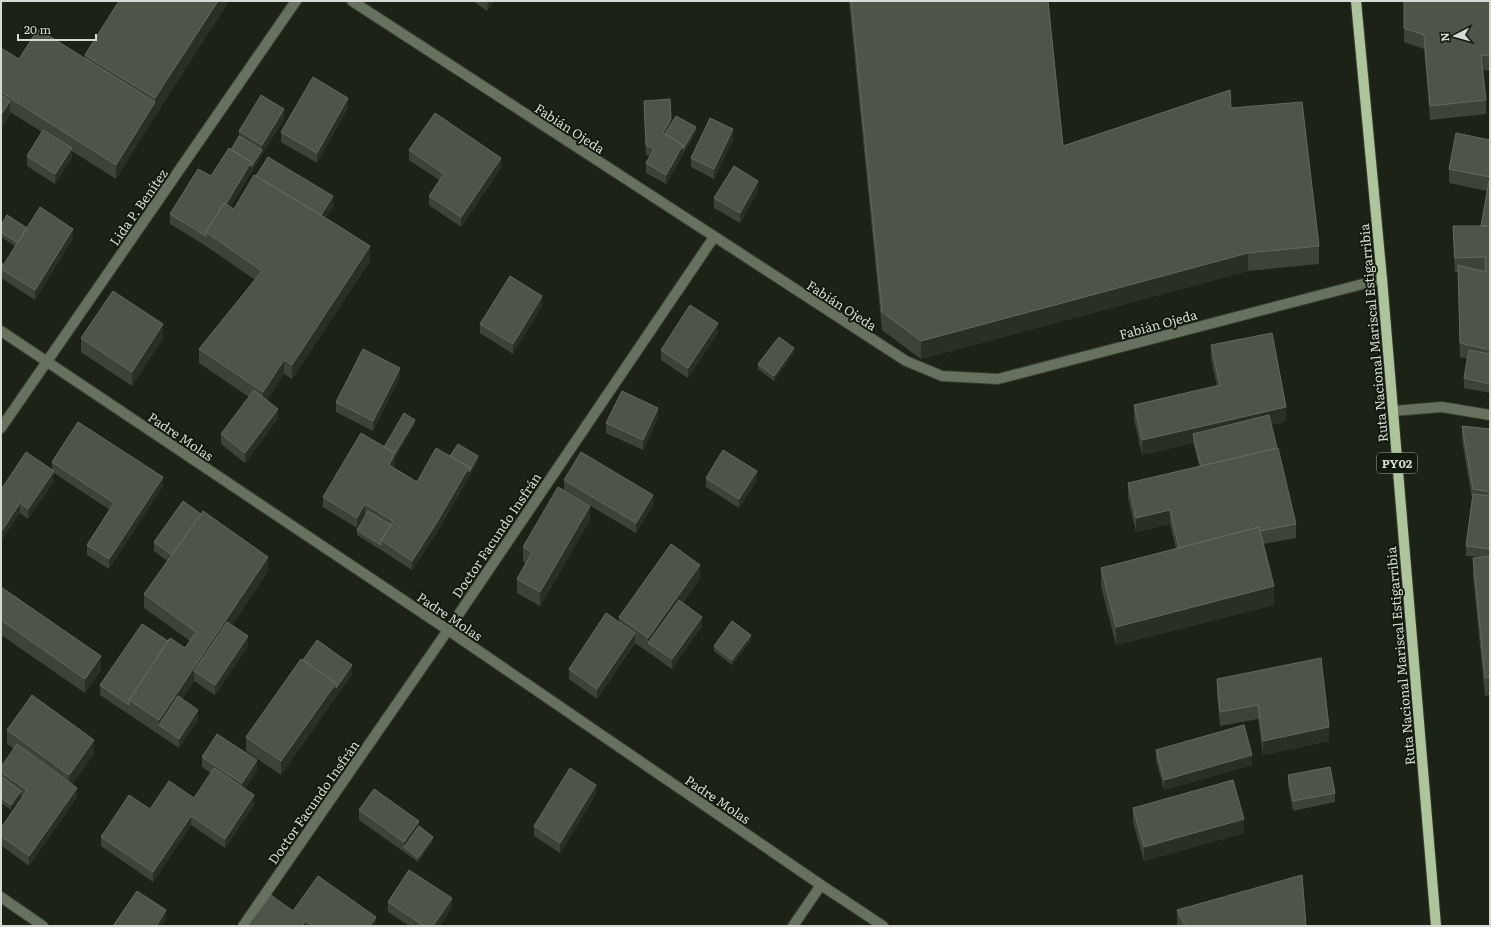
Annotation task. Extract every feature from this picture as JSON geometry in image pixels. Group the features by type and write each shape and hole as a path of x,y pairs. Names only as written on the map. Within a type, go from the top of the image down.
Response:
{"main road":[{"name":"Ruta Nacional Mariscal Estigarribia","path":"1356,1 1382,279 1436,926"}],"street":[{"name":"Lida P. Benítez","path":"1,428 296,1"},
{"name":"Fabián Ojeda","path":"352,1 906,361 942,376 998,379 1382,279"},
{"name":"Doctor Facundo Insfrán","path":"243,926 448,630 714,237"},
{"name":"Padre Molas","path":"1,331 448,630 821,886 883,926"},
{"path":"1393,411 1442,407 1490,415"},
{"path":"793,926 821,886"},
{"path":"1,897 43,926"}],"building":[{"path":"119,1 218,1 155,98 85,55"},
{"path":"851,1 1048,1 1063,146 1230,90 1231,108 1302,102 1319,246 1248,253 921,341 882,312"},
{"path":"1404,1 1490,1 1490,56 1481,55 1486,100 1430,106 1424,35 1404,28"},
{"path":"38,29 155,102 116,165 1,92 1,48 19,59"},
{"path":"313,77 348,98 317,153 281,132"},
{"path":"1,95 10,101 1,115"},
{"path":"261,95 284,109 262,145 239,131"},
{"path":"670,99 671,119 663,133 683,145 666,175 646,163 654,149 646,145 644,101"},
{"path":"435,113 501,158 461,217 429,196 444,174 409,150"},
{"path":"676,116 696,127 683,149 683,145 665,134"},
{"path":"710,118 733,129 714,169 691,158"},
{"path":"43,130 72,148 55,174 27,156"},
{"path":"1456,133 1490,140 1490,177 1449,169"},
{"path":"239,136 262,150 251,167 251,162 231,150"},
{"path":"229,148 251,162 226,204 224,203 206,232 206,236 170,214 198,169 211,176"},
{"path":"268,157 333,196 321,215 256,176"},
{"path":"734,166 758,181 740,213 714,198"},
{"path":"254,175 370,246 292,365 284,360 263,392 199,349 262,271 206,232 224,203 234,209"},
{"path":"1489,181 1490,226 1481,226"},
{"path":"40,207 73,229 35,290 1,269"},
{"path":"7,215 27,228 18,243 1,232 1,225"},
{"path":"1453,226 1490,226 1490,350 1460,343 1458,265 1486,272 1485,257 1455,258"},
{"path":"510,276 542,296 513,344 480,324"},
{"path":"113,291 163,324 132,372 81,338"},
{"path":"690,305 718,323 688,368 661,350"},
{"path":"1272,333 1286,407 1142,440 1134,405 1220,385 1211,345"},
{"path":"779,337 794,348 774,376 758,364"},
{"path":"363,349 400,368 373,421 336,402"},
{"path":"1469,350 1490,354 1490,384 1464,378"},
{"path":"254,390 278,409 245,453 221,434"},
{"path":"622,391 658,408 643,440 606,423"},
{"path":"404,413 415,420 395,453 384,447"},
{"path":"1269,415 1277,448 1201,466 1193,434"},
{"path":"78,422 163,477 109,559 87,545 114,503 52,462"},
{"path":"1462,426 1490,429 1490,492 1473,489"},
{"path":"361,433 395,453 389,465 417,482 436,448 469,467 412,561 381,540 393,521 365,504 357,518 323,497"},
{"path":"458,444 478,456 469,472 469,467 450,456"},
{"path":"1278,448 1296,524 1260,531 1259,527 1179,548 1170,510 1136,518 1128,483"},
{"path":"723,450 757,471 739,499 706,478"},
{"path":"26,452 54,471 28,509 20,503 1,532 1,490"},
{"path":"581,452 653,495 636,523 564,480"},
{"path":"558,487 590,506 540,592 517,579 532,552 523,547"},
{"path":"1473,494 1490,496 1490,549 1466,546"},
{"path":"183,501 201,514 172,555 154,542"},
{"path":"203,511 268,557 159,720 129,700 170,638 185,648 196,632 144,594"},
{"path":"368,511 391,525 381,540 381,545 357,530"},
{"path":"1259,527 1274,586 1116,627 1101,568"},
{"path":"671,544 700,565 648,638 619,617"},
{"path":"1490,556 1490,677 1485,678 1473,558"},
{"path":"1,587 101,656 85,679 1,620"},
{"path":"679,600 702,617 672,659 648,643"},
{"path":"606,613 635,633 597,689 569,669"},
{"path":"732,621 751,635 732,660 714,646"},
{"path":"227,622 248,636 215,685 194,671"},
{"path":"142,624 168,641 129,700 129,705 100,685"},
{"path":"317,640 352,665 336,688 336,683 303,660"},
{"path":"1321,658 1329,727 1263,741 1258,705 1220,712 1217,679"},
{"path":"301,659 336,683 281,761 246,737"},
{"path":"32,695 94,740 69,775 7,730"},
{"path":"178,696 198,710 179,739 159,725"},
{"path":"1244,725 1252,755 1164,780 1156,750"},
{"path":"217,734 257,760 242,783 202,757"},
{"path":"17,744 77,788 29,856 1,836 1,828 27,790 1,772 1,767"},
{"path":"1330,767 1335,793 1293,801 1288,775"},
{"path":"214,768 254,795 225,839 191,816 153,872 101,837 129,795 150,809 169,781 194,798"},
{"path":"570,768 596,785 560,843 534,826"},
{"path":"2,777 21,791 11,805 1,798"},
{"path":"1233,780 1244,819 1144,847 1133,808"},
{"path":"374,789 419,821 404,842 359,810"},
{"path":"419,826 433,837 418,858 404,847"},
{"path":"409,870 452,898 433,926 424,926 388,902"},
{"path":"1302,875 1306,926 1185,926 1177,910"},
{"path":"318,876 376,917 370,926 313,926 306,921 302,926 252,926 249,924 271,895 293,911"},
{"path":"137,891 166,910 156,926 113,926"}]}
